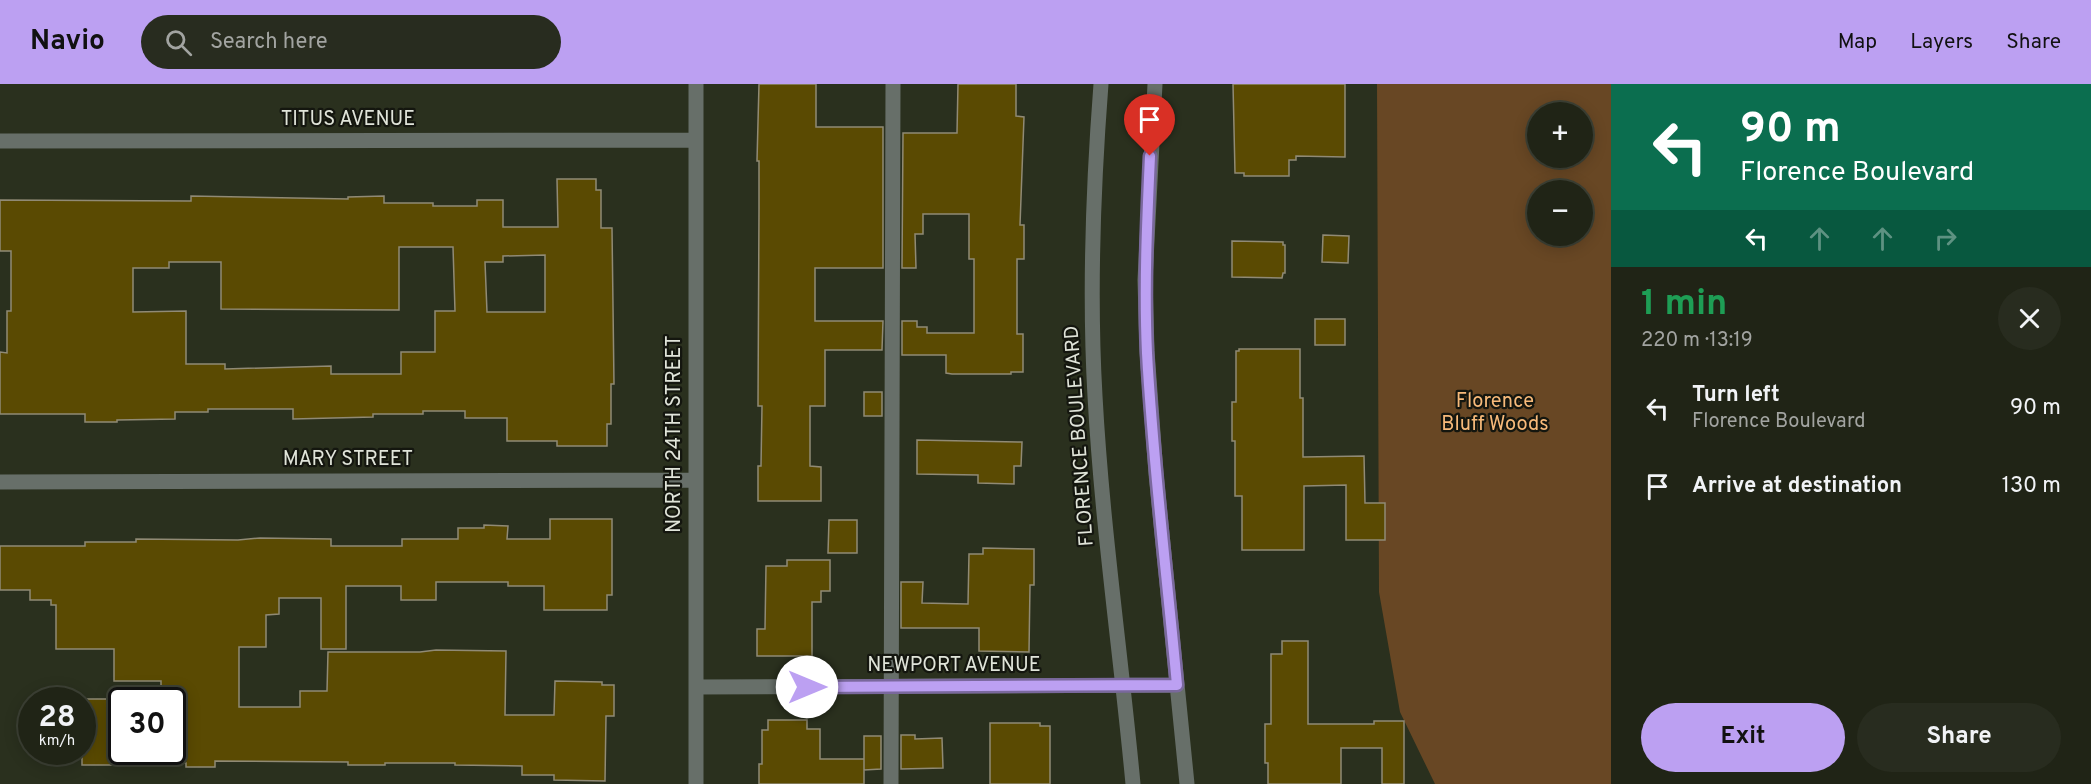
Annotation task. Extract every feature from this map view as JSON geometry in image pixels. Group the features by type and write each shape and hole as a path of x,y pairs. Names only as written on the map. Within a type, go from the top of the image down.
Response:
{"street":[{"name":"NORTH 24TH STREET","path":"696,84 696,784"},
{"path":"891,784 892,84"},
{"name":"FLORENCE BOULEVARD","path":"1101,84 1092,225 1094,364 1102,492 1133,784"},
{"path":"1155,84 1145,280 1147,339 1152,422 1187,784"},
{"name":"TITUS AVENUE","path":"0,141 696,140"},
{"name":"MARY STREET","path":"0,482 696,480"},
{"name":"NEWPORT AVENUE","path":"696,687 1177,685"}],"green space":[{"name":"Florence Bluff Woods","path":"1377,84 1611,84 1611,784 1435,784 1400,712 1379,592"}],"building":[{"path":"759,84 816,84 816,127 883,127 883,268 815,268 815,321 883,321 882,350 825,350 825,406 810,406 810,466 821,467 821,501 758,501 762,406 758,406"},
{"path":"958,84 1016,84 1016,116 1024,117 1020,225 1024,225 1024,259 1017,259 1017,334 1023,334 1023,372 952,374 946,373 946,355 902,355 902,321 917,321 917,327 927,327 927,333 974,333 974,259 969,259 969,214 923,214 923,234 915,234 916,268 902,268 903,133 957,133"},
{"path":"1233,84 1345,84 1345,157 1296,156 1296,160 1289,160 1289,176 1244,176 1244,173 1235,173"},
{"path":"557,179 596,179 596,190 601,190 601,228 612,228 614,384 611,384 611,424 607,424 607,446 557,446 557,441 507,441 507,418 465,418 465,411 423,411 423,414 373,414 373,417 293,419 293,409 208,409 208,412 175,412 175,419 117,420 117,422 85,422 85,414 0,414 0,352 7,353 7,311 11,311 11,251 0,251 0,200 191,201 191,196 348,199 348,197 384,196 384,203 477,206 477,200 503,200 503,227 558,227","holes":["399,247 453,247 455,311 435,311 435,352 401,352 401,374 331,374 331,366 225,369 225,364 186,364 186,311 133,312 133,268 169,268 169,262 221,262 221,309 399,310","545,255 545,312 487,312 485,262 503,262 503,256"]},
{"path":"1323,235 1349,236 1348,263 1322,262"},
{"path":"1232,241 1283,242 1285,245 1285,273 1282,278 1232,277"},
{"path":"1315,319 1345,319 1345,345 1315,345"},
{"path":"1239,349 1300,349 1303,457 1364,456 1365,503 1385,503 1385,540 1346,540 1346,485 1304,486 1304,550 1242,550 1242,496 1235,496 1235,441 1232,441 1232,402 1236,402 1236,351"},
{"path":"864,392 882,392 882,416 864,416"},
{"path":"917,440 1022,442 1021,466 1014,466 1014,484 978,483 978,475 917,474"},
{"path":"550,519 612,519 612,595 607,595 607,610 544,610 544,586 508,586 508,582 436,582 436,600 401,600 401,586 346,586 346,649 321,649 321,598 279,598 279,614 266,615 266,647 239,647 239,707 300,707 300,691 327,691 328,652 506,651 505,715 554,715 555,681 602,682 602,685 614,685 614,716 606,716 605,781 554,780 554,775 522,775 522,766 455,765 455,763 348,765 348,762 215,761 215,767 186,767 186,687 161,687 161,681 114,681 114,649 56,649 56,605 51,605 51,600 30,600 30,590 0,590 0,546 85,546 85,542 136,542 136,539 238,540 260,538 331,539 331,546 402,546 402,539 458,539 458,528 484,528 484,525 508,526 507,539 550,539"},
{"path":"829,520 857,520 857,553 828,553"},
{"path":"983,548 1034,549 1034,585 1030,585 1029,652 979,651 979,628 901,628 901,582 923,582 922,603 968,604 969,554 983,554"},
{"path":"787,560 830,560 830,591 821,591 821,602 812,602 812,656 757,656 757,629 765,629 766,566 787,566"},
{"path":"1282,641 1308,641 1308,724 1374,724 1374,721 1404,721 1404,784 1382,784 1382,748 1341,748 1341,784 1268,784 1268,763 1265,763 1265,724 1271,724 1271,654 1282,654"},
{"path":"96,699 108,699 108,765 96,765"},
{"path":"768,720 807,720 807,729 820,729 820,759 864,759 864,784 759,784 759,764 762,764 762,730 768,730"},
{"path":"990,723 1040,723 1040,726 1050,726 1050,784 990,784"},
{"path":"901,735 915,735 915,739 942,738 943,768 901,769"},
{"path":"864,736 881,736 881,769 864,770"}],"route":[{"path":"807,687 1177,685 1147,351 1145,280 1150,156"}]}
